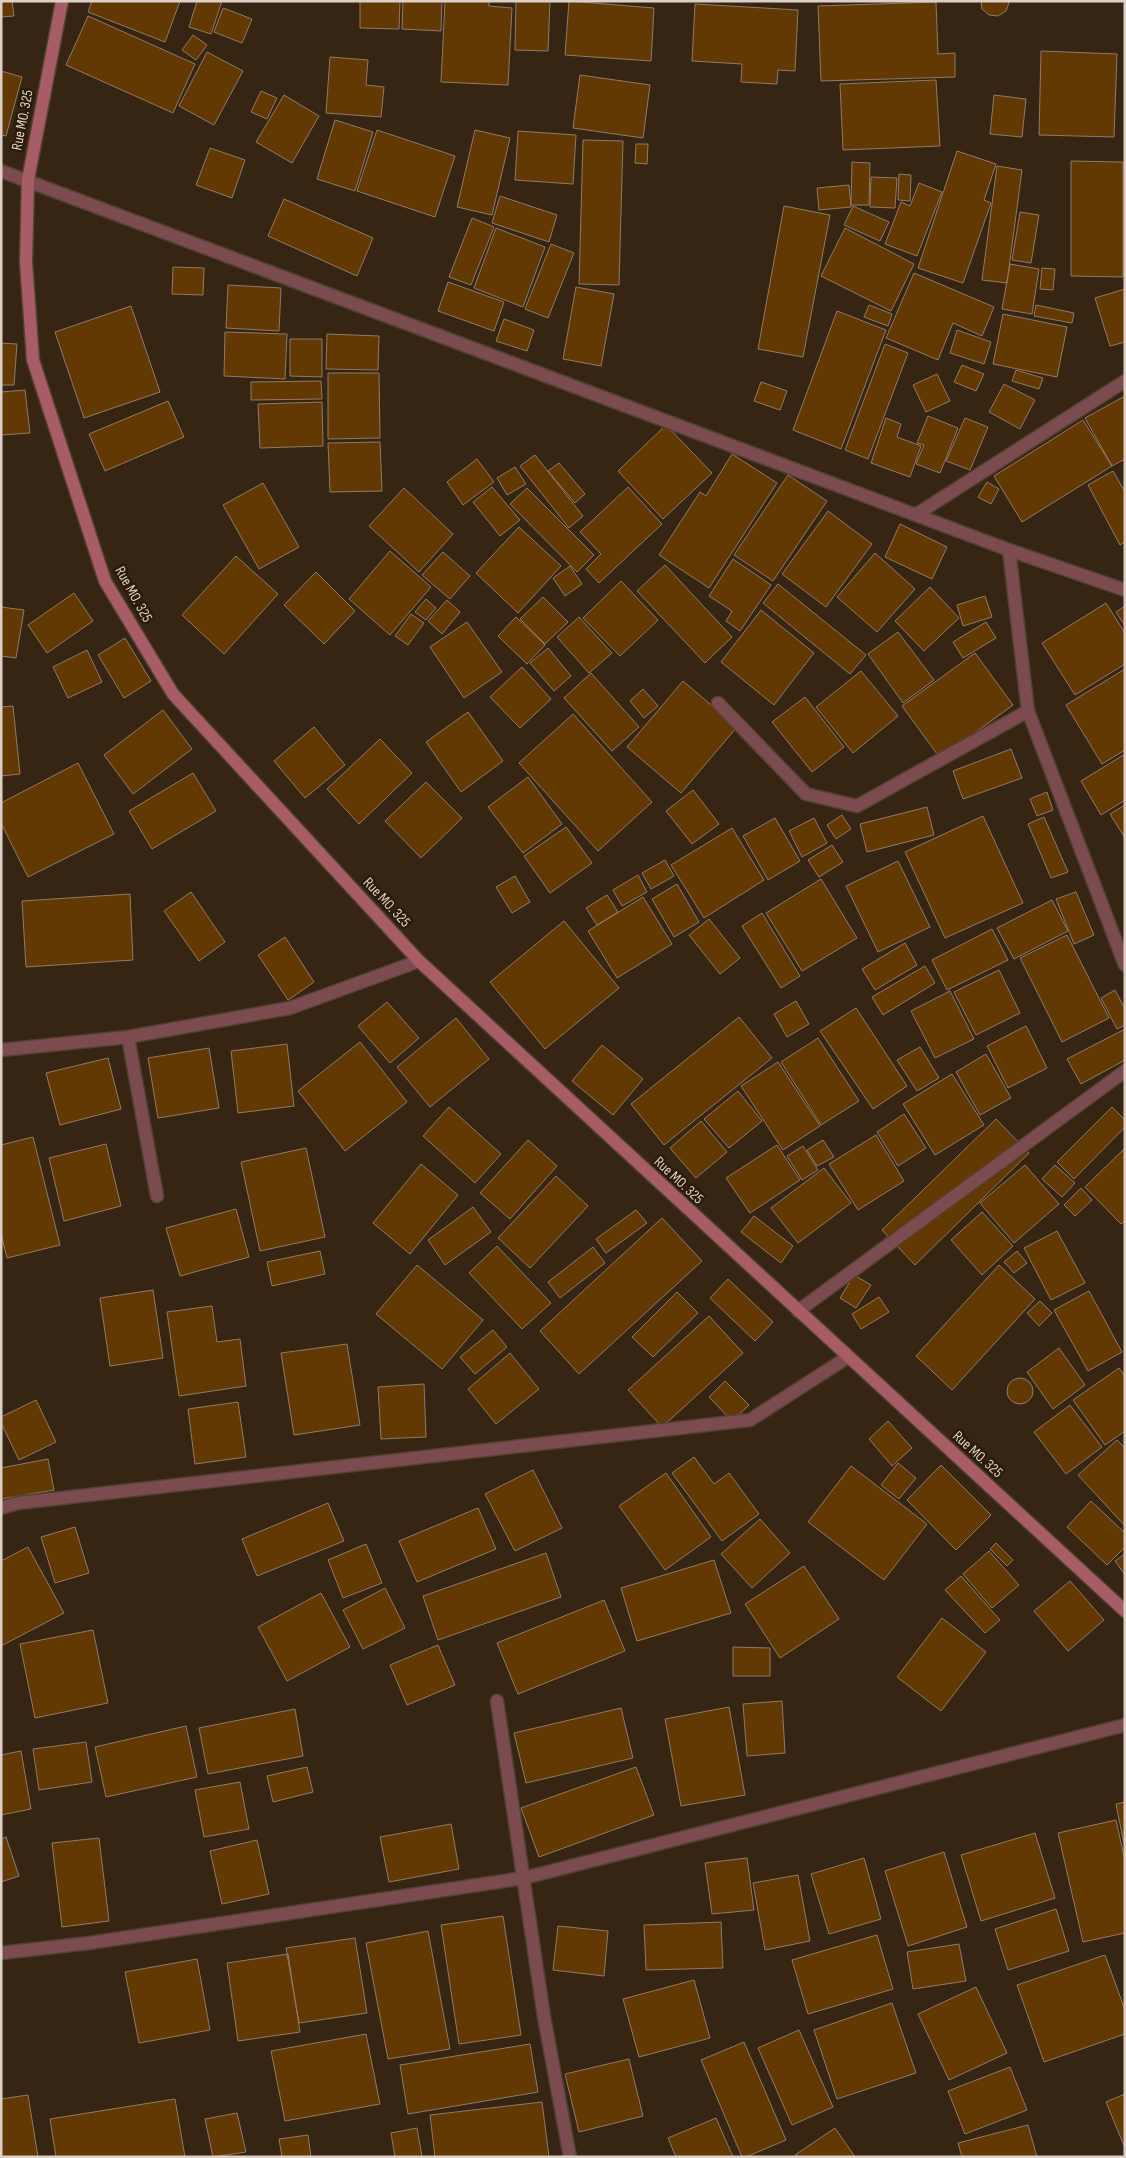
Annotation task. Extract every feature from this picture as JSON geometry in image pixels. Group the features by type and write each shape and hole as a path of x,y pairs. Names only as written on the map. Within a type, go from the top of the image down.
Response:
{"street":[{"name":"Rue MO. 325","path":"62,1 28,180 26,262 33,360 105,581 173,694 419,962 1125,1611"},
{"path":"1,171 1009,550 1125,590"},
{"path":"917,514 1125,380"},
{"path":"1009,550 1028,711 1125,965"},
{"path":"718,703 806,794 857,806 1028,711"},
{"path":"1,1050 128,1036 290,1008 419,962"},
{"path":"128,1036 157,1196"},
{"path":"798,1312 1125,1071"},
{"path":"1,1508 18,1504 750,1420 848,1358"},
{"path":"497,1701 544,2017 570,2157"},
{"path":"1,1953 89,1944 524,1878 1125,1725"}],"building":[{"path":"1,1 12,1 14,16 1,17"},
{"path":"92,1 180,1 165,42 88,12"},
{"path":"197,1 222,1 211,34 189,27"},
{"path":"360,1 400,1 399,29 360,28"},
{"path":"403,1 442,1 441,31 402,29"},
{"path":"445,1 489,1 489,6 512,8 508,85 441,82"},
{"path":"516,1 550,1 548,51 515,50"},
{"path":"569,1 654,8 651,61 565,55"},
{"path":"981,1 1009,1 1009,3 1006,11 998,16 989,15 982,9"},
{"path":"936,2 938,54 955,53 955,77 821,81 818,6"},
{"path":"695,4 798,10 795,71 778,70 777,84 741,82 742,64 692,61"},
{"path":"223,8 252,19 242,43 214,32"},
{"path":"88,16 195,64 173,113 66,65"},
{"path":"193,35 207,45 196,60 182,50"},
{"path":"1041,51 1117,54 1114,137 1039,135"},
{"path":"207,52 243,71 214,125 179,106"},
{"path":"330,57 368,60 366,85 384,87 381,117 326,113"},
{"path":"1,71 22,77 6,136 1,135"},
{"path":"580,75 650,85 643,138 573,128"},
{"path":"936,80 940,146 843,150 840,84"},
{"path":"261,91 277,98 267,119 251,112"},
{"path":"284,95 319,116 292,163 256,142"},
{"path":"994,95 1026,99 1022,137 990,134"},
{"path":"335,120 373,132 355,191 317,179"},
{"path":"377,130 455,156 435,217 357,191"},
{"path":"475,130 510,138 492,215 457,207"},
{"path":"518,131 576,135 573,184 515,180"},
{"path":"583,140 623,141 619,285 579,284"},
{"path":"636,144 648,144 647,164 635,163"},
{"path":"210,148 245,160 232,198 196,185"},
{"path":"957,151 996,164 984,200 991,203 963,283 918,268"},
{"path":"1071,161 1123,162 1123,277 1071,276"},
{"path":"852,162 870,163 869,205 851,205"},
{"path":"997,166 1022,170 1007,283 982,280"},
{"path":"899,174 911,175 910,201 898,200"},
{"path":"871,177 897,178 895,208 870,207"},
{"path":"919,183 942,192 917,256 885,244 901,202 910,206"},
{"path":"849,185 851,207 819,210 817,188"},
{"path":"500,196 557,215 549,242 492,223"},
{"path":"284,199 373,238 357,276 268,236"},
{"path":"784,206 830,215 803,357 758,349"},
{"path":"853,206 889,222 880,241 844,225"},
{"path":"1020,212 1039,215 1031,263 1012,260"},
{"path":"472,218 494,227 471,285 449,277"},
{"path":"496,228 545,247 523,307 474,288"},
{"path":"845,228 914,264 891,311 821,276"},
{"path":"551,244 574,253 548,318 525,309"},
{"path":"1010,264 1039,269 1032,314 1002,309"},
{"path":"173,267 204,268 203,295 172,294"},
{"path":"1042,268 1055,269 1053,290 1040,289"},
{"path":"914,273 994,307 982,336 953,323 938,360 886,338"},
{"path":"448,282 504,302 494,331 438,311"},
{"path":"228,285 281,288 279,331 226,328"},
{"path":"576,287 614,294 601,366 563,359"},
{"path":"1125,289 1125,342 1110,346 1095,298"},
{"path":"869,305 892,314 888,326 864,317"},
{"path":"1036,305 1074,313 1072,323 1034,316"},
{"path":"131,306 160,392 84,418 55,332"},
{"path":"837,311 886,330 841,449 793,430"},
{"path":"1003,314 1067,327 1057,377 993,364"},
{"path":"504,319 534,330 527,351 496,341"},
{"path":"957,330 991,342 984,364 950,353"},
{"path":"225,332 287,334 285,379 224,376"},
{"path":"327,334 379,336 378,370 326,369"},
{"path":"290,339 322,339 322,377 290,376"},
{"path":"1,343 17,344 14,385 1,385"},
{"path":"885,344 908,353 868,459 845,450"},
{"path":"962,365 984,374 976,391 954,382"},
{"path":"1016,370 1043,378 1039,389 1012,381"},
{"path":"328,373 379,373 380,438 328,439"},
{"path":"937,374 950,401 926,412 913,385"},
{"path":"321,381 322,399 251,400 251,382"},
{"path":"761,382 787,391 780,410 754,401"},
{"path":"1004,384 1035,400 1020,429 989,412"},
{"path":"25,390 30,433 1,435 1,392"},
{"path":"1125,396 1125,459 1112,466 1085,418"},
{"path":"168,401 184,437 105,471 89,434"},
{"path":"322,402 323,446 260,448 258,404"},
{"path":"928,416 958,428 940,473 916,464 924,445 917,443"},
{"path":"886,418 901,424 897,437 921,446 910,477 871,463"},
{"path":"965,418 988,427 970,470 946,461"},
{"path":"1083,420 1112,466 1022,522 994,476"},
{"path":"666,425 712,473 663,519 618,471"},
{"path":"380,442 382,491 330,492 328,443"},
{"path":"732,454 777,483 709,588 659,555 700,492 706,496"},
{"path":"535,455 583,516 569,528 520,466"},
{"path":"477,459 494,482 463,505 447,482"},
{"path":"559,463 585,494 575,503 548,471"},
{"path":"515,467 526,484 507,495 497,478"},
{"path":"1113,471 1125,492 1125,542 1120,545 1088,485"},
{"path":"788,475 827,501 773,581 734,555"},
{"path":"987,482 999,489 991,504 978,497"},
{"path":"263,483 299,547 259,569 223,505"},
{"path":"492,487 520,520 500,536 473,502"},
{"path":"628,487 662,524 599,583 586,569 601,554 580,532"},
{"path":"404,488 453,534 419,572 369,526"},
{"path":"527,488 594,555 577,572 510,504"},
{"path":"828,511 872,544 826,607 782,574"},
{"path":"900,524 947,547 932,579 885,557"},
{"path":"519,527 561,566 518,613 476,573"},
{"path":"390,551 431,587 390,635 349,599"},
{"path":"443,552 470,576 450,599 422,575"},
{"path":"875,553 915,589 877,632 837,597"},
{"path":"236,556 278,594 224,654 182,615"},
{"path":"733,559 771,585 740,631 726,621 732,611 709,596"},
{"path":"665,565 732,637 705,663 637,591"},
{"path":"570,566 582,584 565,596 553,578"},
{"path":"316,572 355,611 324,644 284,605"},
{"path":"621,581 658,620 620,656 583,618"},
{"path":"778,584 866,655 850,674 763,603"},
{"path":"930,587 959,618 924,651 895,621"},
{"path":"74,593 93,621 47,653 28,625"},
{"path":"985,596 992,617 963,626 957,605"},
{"path":"543,597 568,622 545,644 520,619"},
{"path":"426,599 436,608 426,620 415,612"},
{"path":"447,600 460,612 442,634 428,621"},
{"path":"1106,603 1125,633 1125,664 1075,695 1042,643"},
{"path":"1125,606 1125,626 1116,612"},
{"path":"1,607 24,610 16,658 1,656"},
{"path":"761,610 814,653 774,705 721,662"},
{"path":"411,614 424,623 408,645 395,636"},
{"path":"516,617 545,645 527,664 498,636"},
{"path":"579,617 612,653 589,673 557,637"},
{"path":"467,622 502,672 464,698 430,647"},
{"path":"986,622 996,638 963,658 953,642"},
{"path":"898,632 934,680 903,703 868,654"},
{"path":"125,638 151,681 124,698 98,655"},
{"path":"548,648 571,676 554,691 530,663"},
{"path":"87,650 102,682 68,698 53,667"},
{"path":"975,653 1013,705 940,758 902,706"},
{"path":"522,667 551,699 520,728 490,697"},
{"path":"1125,669 1125,750 1102,764 1066,705"},
{"path":"861,671 898,716 853,753 816,707"},
{"path":"591,673 639,727 612,751 564,698"},
{"path":"683,681 737,727 681,793 627,747"},
{"path":"643,689 658,706 644,718 630,701"},
{"path":"805,697 844,747 812,772 772,722"},
{"path":"13,706 20,774 1,776 1,707"},
{"path":"163,710 192,749 133,794 104,755"},
{"path":"468,712 503,761 461,792 426,742"},
{"path":"573,714 652,802 598,851 519,763"},
{"path":"314,727 345,765 305,798 274,761"},
{"path":"380,739 412,773 359,824 327,789"},
{"path":"1011,749 1022,778 963,799 953,771"},
{"path":"1125,754 1125,800 1101,815 1081,781"},
{"path":"78,763 114,834 28,877 1,823 1,803"},
{"path":"193,773 216,811 152,849 129,811"},
{"path":"528,777 562,824 523,853 488,807"},
{"path":"426,782 462,818 421,858 385,821"},
{"path":"693,790 719,824 692,844 666,811"},
{"path":"1047,792 1053,810 1037,816 1030,799"},
{"path":"1125,805 1125,838 1110,814"},
{"path":"927,807 934,835 867,852 860,824"},
{"path":"842,815 851,829 836,839 827,825"},
{"path":"983,816 1023,903 945,938 905,852"},
{"path":"1044,817 1068,872 1051,878 1028,824"},
{"path":"775,818 800,861 768,880 743,836"},
{"path":"814,818 827,843 802,857 789,831"},
{"path":"566,827 592,863 550,893 524,856"},
{"path":"732,828 764,880 704,918 671,865"},
{"path":"832,845 843,862 819,877 808,860"},
{"path":"665,860 674,876 651,889 642,873"},
{"path":"898,861 930,927 878,952 846,886"},
{"path":"638,875 647,892 622,906 613,890"},
{"path":"515,876 530,902 512,913 496,887"},
{"path":"821,879 857,938 802,971 766,913"},
{"path":"677,884 699,922 674,937 652,899"},
{"path":"191,892 225,942 199,961 164,911"},
{"path":"1076,892 1094,935 1074,944 1056,899"},
{"path":"130,894 133,960 26,967 22,901"},
{"path":"607,895 618,912 597,925 586,908"},
{"path":"643,897 672,944 617,978 588,931"},
{"path":"1052,900 1068,931 1014,959 997,928"},
{"path":"762,913 800,976 781,988 742,926"},
{"path":"709,919 740,958 720,974 689,935"},
{"path":"564,921 619,988 545,1049 490,982"},
{"path":"992,929 1008,960 947,990 932,960"},
{"path":"1067,935 1109,1018 1062,1042 1020,958"},
{"path":"285,937 314,982 288,1000 258,955"},
{"path":"905,943 917,965 875,990 862,969"},
{"path":"925,966 935,983 883,1015 872,997"},
{"path":"999,970 1020,1013 976,1035 954,992"},
{"path":"1115,990 1125,1009 1125,1025 1117,1029 1101,998"},
{"path":"950,991 974,1039 935,1058 911,1011"},
{"path":"796,1001 809,1024 787,1037 774,1014"},
{"path":"387,1002 419,1038 390,1063 358,1026"},
{"path":"856,1008 907,1086 873,1109 820,1031"},
{"path":"739,1017 772,1058 664,1145 631,1104"},
{"path":"456,1018 489,1059 430,1107 397,1067"},
{"path":"1026,1026 1047,1068 1008,1088 987,1046"},
{"path":"1125,1029 1125,1060 1081,1084 1067,1059"},
{"path":"818,1038 859,1101 821,1125 781,1062"},
{"path":"360,1042 407,1102 345,1151 298,1091"},
{"path":"287,1044 294,1106 238,1113 231,1051"},
{"path":"602,1045 643,1079 613,1115 572,1081"},
{"path":"920,1047 939,1078 917,1091 897,1060"},
{"path":"209,1048 219,1108 158,1118 148,1058"},
{"path":"986,1054 1011,1098 980,1115 956,1072"},
{"path":"108,1058 121,1109 60,1125 46,1073"},
{"path":"778,1062 820,1126 783,1150 741,1086"},
{"path":"952,1074 984,1125 935,1155 903,1104"},
{"path":"738,1091 762,1121 729,1148 704,1119"},
{"path":"449,1107 501,1154 475,1183 423,1136"},
{"path":"1112,1107 1125,1120 1125,1127 1074,1179 1057,1162"},
{"path":"904,1114 926,1148 898,1166 877,1132"},
{"path":"996,1119 1029,1153 915,1265 882,1230"},
{"path":"701,1121 727,1152 696,1178 670,1148"},
{"path":"876,1135 904,1181 858,1210 829,1164"},
{"path":"33,1137 60,1245 7,1258 1,1234 1,1145"},
{"path":"528,1140 557,1166 510,1219 480,1193"},
{"path":"823,1140 834,1157 817,1166 807,1150"},
{"path":"106,1144 121,1206 64,1221 49,1158"},
{"path":"777,1145 800,1180 750,1213 726,1178"},
{"path":"803,1146 818,1170 802,1180 787,1156"},
{"path":"306,1148 325,1237 260,1251 241,1162"},
{"path":"1125,1148 1125,1221 1121,1224 1085,1187"},
{"path":"421,1164 458,1195 410,1254 373,1223"},
{"path":"1025,1165 1059,1204 1014,1243 980,1203"},
{"path":"1055,1165 1075,1183 1062,1197 1042,1179"},
{"path":"824,1168 851,1203 798,1243 771,1208"},
{"path":"556,1176 588,1206 530,1268 498,1238"},
{"path":"1081,1188 1092,1200 1075,1216 1064,1205"},
{"path":"473,1207 491,1232 445,1265 428,1240"},
{"path":"236,1209 249,1257 180,1276 166,1228"},
{"path":"636,1210 647,1223 606,1253 596,1239"},
{"path":"982,1212 1013,1246 982,1275 951,1240"},
{"path":"754,1216 793,1246 781,1263 741,1232"},
{"path":"662,1218 702,1261 579,1374 540,1331"},
{"path":"1057,1231 1085,1283 1051,1300 1024,1248"},
{"path":"497,1246 551,1303 522,1329 469,1273"},
{"path":"593,1247 605,1263 560,1298 548,1282"},
{"path":"320,1251 325,1274 272,1286 267,1262"},
{"path":"1017,1251 1027,1263 1014,1273 1004,1262"},
{"path":"417,1265 483,1320 442,1369 376,1314"},
{"path":"999,1265 1035,1299 952,1390 916,1356"},
{"path":"854,1275 871,1285 856,1308 840,1298"},
{"path":"728,1279 773,1322 755,1341 710,1298"},
{"path":"153,1290 163,1358 110,1366 100,1298"},
{"path":"1089,1291 1122,1352 1088,1371 1054,1310"},
{"path":"677,1292 698,1313 653,1357 632,1337"},
{"path":"879,1297 889,1312 861,1329 852,1314"},
{"path":"1040,1301 1052,1313 1039,1326 1027,1313"},
{"path":"212,1306 217,1342 240,1339 246,1386 179,1396 167,1312"},
{"path":"709,1316 743,1353 662,1427 628,1390"},
{"path":"493,1330 507,1347 475,1374 460,1357"},
{"path":"347,1344 360,1425 294,1435 281,1353"},
{"path":"1059,1348 1085,1385 1053,1409 1027,1372"},
{"path":"510,1353 539,1389 496,1424 468,1389"},
{"path":"1119,1368 1125,1376 1125,1431 1105,1445 1073,1400"},
{"path":"1020,1378 1029,1382 1033,1391 1029,1400 1020,1404 1011,1400 1007,1391 1011,1382"},
{"path":"725,1381 749,1405 732,1421 709,1397"},
{"path":"424,1384 426,1437 381,1439 378,1387"},
{"path":"36,1400 56,1442 19,1460 1,1423 1,1417"},
{"path":"238,1402 246,1457 195,1464 188,1409"},
{"path":"1070,1405 1102,1447 1066,1474 1034,1432"},
{"path":"888,1421 912,1448 892,1466 869,1439"},
{"path":"1117,1440 1125,1448 1125,1526 1078,1475"},
{"path":"694,1457 714,1484 729,1473 759,1514 722,1541 672,1473"},
{"path":"48,1459 54,1490 1,1499 1,1468"},
{"path":"898,1463 916,1478 899,1499 881,1485"},
{"path":"941,1465 991,1515 956,1550 907,1500"},
{"path":"851,1466 927,1524 884,1580 808,1522"},
{"path":"533,1470 562,1528 515,1551 485,1494"},
{"path":"666,1473 711,1537 665,1570 619,1506"},
{"path":"1091,1501 1125,1533 1125,1547 1107,1565 1067,1527"},
{"path":"328,1503 344,1541 257,1576 242,1539"},
{"path":"478,1508 496,1549 417,1582 399,1541"},
{"path":"760,1519 790,1553 752,1588 721,1554"},
{"path":"75,1527 89,1573 55,1583 41,1537"},
{"path":"996,1543 1013,1560 1007,1566 990,1549"},
{"path":"366,1544 382,1583 343,1598 328,1560"},
{"path":"28,1547 64,1613 1,1646 1,1561"},
{"path":"989,1551 1019,1585 992,1608 963,1574"},
{"path":"546,1553 561,1597 438,1640 423,1596"},
{"path":"1125,1554 1125,1575 1115,1561"},
{"path":"714,1560 731,1613 637,1641 621,1588"},
{"path":"804,1566 839,1619 780,1658 745,1604"},
{"path":"961,1576 1000,1620 985,1633 945,1590"},
{"path":"1070,1581 1104,1620 1068,1651 1034,1611"},
{"path":"385,1588 405,1628 363,1649 343,1610"},
{"path":"321,1593 350,1647 287,1681 258,1627"},
{"path":"604,1600 625,1651 518,1694 497,1643"},
{"path":"942,1618 986,1652 941,1711 897,1677"},
{"path":"93,1630 108,1703 35,1718 20,1644"},
{"path":"438,1645 455,1685 407,1705 390,1665"},
{"path":"733,1647 770,1648 770,1676 733,1676"},
{"path":"782,1701 785,1753 747,1756 743,1704"},
{"path":"729,1707 745,1795 681,1806 665,1719"},
{"path":"621,1708 633,1758 526,1783 514,1733"},
{"path":"295,1709 303,1756 208,1774 199,1728"},
{"path":"186,1726 197,1777 106,1797 95,1747"},
{"path":"86,1742 92,1782 39,1790 33,1749"},
{"path":"21,1751 31,1809 1,1815 1,1755"},
{"path":"307,1767 313,1792 273,1802 267,1776"},
{"path":"636,1767 654,1815 539,1857 521,1808"},
{"path":"240,1782 249,1829 204,1837 195,1790"},
{"path":"1125,1802 1125,1844 1124,1844 1116,1804"},
{"path":"1116,1820 1125,1861 1125,1933 1083,1942 1058,1833"},
{"path":"451,1824 459,1869 389,1882 380,1837"},
{"path":"1035,1833 1055,1898 981,1921 961,1855"},
{"path":"6,1837 19,1876 1,1882 1,1839"},
{"path":"99,1838 109,1921 62,1927 52,1843"},
{"path":"257,1840 269,1894 222,1904 210,1851"},
{"path":"944,1852 967,1927 908,1946 885,1871"},
{"path":"747,1858 754,1910 712,1914 705,1863"},
{"path":"864,1858 881,1919 829,1934 811,1874"},
{"path":"798,1875 810,1941 765,1950 753,1883"},
{"path":"1056,1909 1069,1951 1008,1970 995,1929"},
{"path":"503,1916 521,2035 459,2044 441,1925"},
{"path":"721,1922 723,1968 646,1970 644,1925"},
{"path":"558,1926 608,1931 604,1976 553,1970"},
{"path":"428,1931 450,2049 388,2059 366,1943"},
{"path":"877,1935 893,1989 808,2014 792,1960"},
{"path":"355,1938 367,2013 299,2023 286,1948"},
{"path":"959,1944 966,1981 913,1989 907,1952"},
{"path":"288,1954 300,2032 238,2041 227,1963"},
{"path":"1105,1955 1125,2010 1125,2034 1044,2062 1017,1985"},
{"path":"197,1959 210,2030 139,2043 125,1972"},
{"path":"694,1980 710,2038 639,2057 623,1999"},
{"path":"976,1987 1007,2053 949,2080 918,2014"},
{"path":"892,2003 916,2073 837,2099 814,2030"},
{"path":"799,2030 833,2107 792,2125 758,2048"},
{"path":"366,2034 380,2104 285,2121 271,2051"},
{"path":"744,2042 786,2140 742,2157 701,2060"},
{"path":"530,2044 538,2092 408,2114 400,2065"},
{"path":"629,2059 643,2116 579,2132 565,2074"},
{"path":"1010,2067 1027,2110 965,2134 948,2091"},
{"path":"1125,2094 1125,2148 1106,2102"},
{"path":"28,2095 38,2157 1,2157 1,2099"},
{"path":"175,2099 185,2157 56,2157 50,2119"},
{"path":"542,2102 549,2157 435,2157 430,2115"},
{"path":"237,2113 246,2152 213,2157 205,2119"},
{"path":"716,2118 733,2157 676,2157 668,2138"},
{"path":"1028,2125 1037,2157 962,2157 958,2143"},
{"path":"417,2128 422,2157 395,2157 391,2133"},
{"path":"835,2128 855,2157 797,2157 795,2155"},
{"path":"308,2135 311,2157 282,2157 279,2139"}]}
